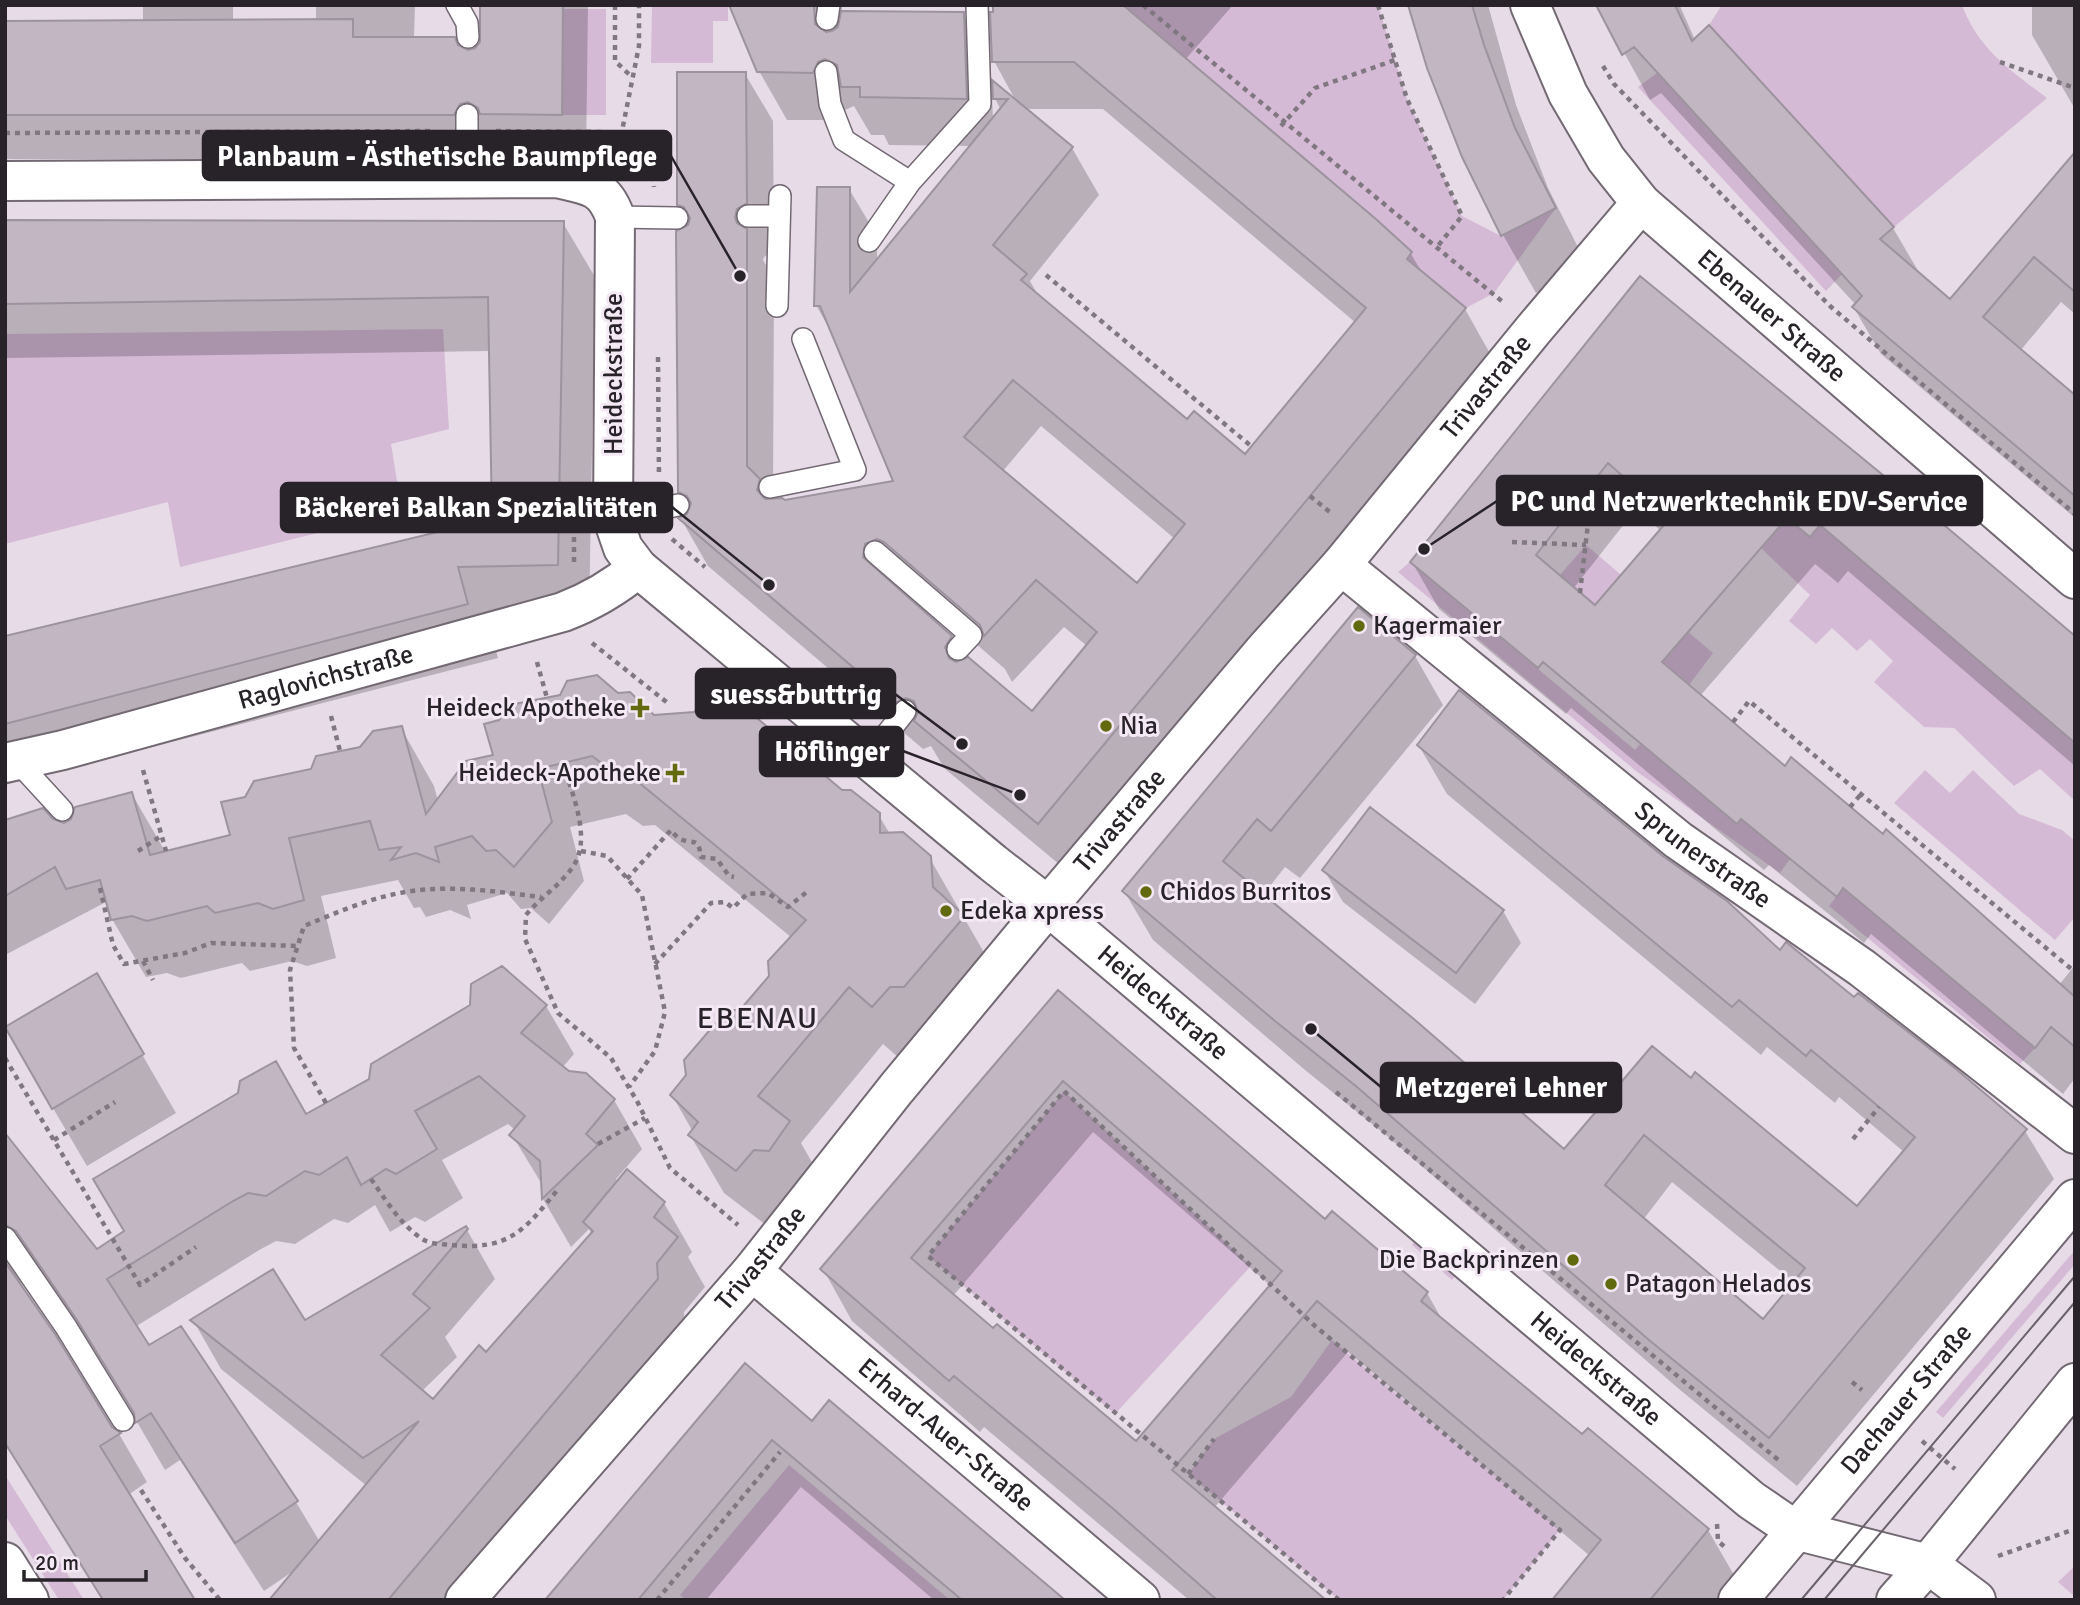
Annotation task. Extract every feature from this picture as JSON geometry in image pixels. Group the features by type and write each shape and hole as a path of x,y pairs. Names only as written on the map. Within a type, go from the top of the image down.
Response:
{"street":[{"name":"Ebenauer Straße","path":"1530,5 1568,94 1605,159 1641,204 2075,579"},
{"path":"5,180 557,178 606,202"},
{"name":"Heideckstraße","path":"606,202 613,519 623,548 638,568 1048,906 1751,1500 1795,1530 1928,1564"},
{"name":"Trivastraße","path":"465,1600 760,1261 896,1089 1048,906 1263,652 1341,565 1534,329 1641,204"},
{"name":"Sprunerstraße","path":"1341,565 1678,840 1862,968 2075,1134"},
{"name":"Raglovichstraße","path":"10,762 63,750 555,614 592,601 614,588 638,568"},
{"name":"Dachauer Straße","path":"1738,1600 2075,1199"},
{"name":"Erhard-Auer-Straße","path":"760,1261 1140,1600"},
{"path":"1896,1600 2075,1383"},
{"path":"5,1562 29,1600"},
{"path":"1928,1564 1976,1600"}],"lane":[{"path":"457,5 467,23 468,37"},
{"path":"869,241 910,182 980,104 977,5"},
{"path":"826,72 830,104 844,140 910,182"},
{"path":"467,115 467,179"},
{"path":"606,202 677,218"},
{"path":"747,216 779,206 776,306"},
{"path":"770,487 855,470 803,339"},
{"path":"613,519 678,505"},
{"path":"875,552 971,635 958,649"},
{"path":"868,758 905,711"},
{"path":"10,762 62,810"},
{"path":"5,1238 66,1327 122,1420"}],"path":[{"path":"615,5 615,61 633,77"},
{"path":"606,202 639,46 639,5"},
{"path":"1143,5 1283,124 1437,247 1534,329"},
{"path":"1378,5 1407,99 1462,216 1437,247"},
{"path":"1283,124 1315,88 1395,60"},
{"path":"1600,62 1614,84 1830,306 2075,514"},
{"path":"2000,62 2075,88"},
{"path":"1046,275 1251,446"},
{"path":"1580,593 1589,515"},
{"path":"1512,542 1586,545"},
{"path":"555,614 669,704"},
{"path":"1733,722 1749,701 2075,972"},
{"path":"330,713 340,751"},
{"path":"563,763 580,829 581,851 573,867 526,915 525,939 558,1013 611,1058 629,1087 670,1168 760,1261"},
{"path":"143,769 166,851"},
{"path":"1850,807 1862,793"},
{"path":"627,878 671,830 679,839 694,841 699,845 701,857 718,859 729,876 734,877"},
{"path":"138,851 162,835"},
{"path":"581,851 607,856 642,895 665,1012 654,1051 629,1087"},
{"path":"100,888 113,945 124,964 185,953 211,943 298,946"},
{"path":"326,1103 294,1048 290,970 304,926 347,908 411,891 463,888 541,897"},
{"path":"655,964 712,904 725,902 733,908 747,894 768,893 788,907 808,891"},
{"path":"143,961 153,980"},
{"path":"5,1058 140,1285 196,1247"},
{"path":"1331,1088 1782,1463"},
{"path":"1339,1600 928,1256 1064,1091 1315,1326 1560,1530 1503,1600"},
{"path":"54,1140 115,1102"},
{"path":"1853,1139 1879,1107"},
{"path":"598,1144 645,1118"},
{"path":"370,1179 406,1225 427,1242 475,1248 500,1241 526,1228 559,1188"},
{"path":"1852,1381 1985,1494"},
{"path":"1188,1474 1214,1439"},
{"path":"657,1600 780,1452"},
{"path":"141,1490 185,1558 220,1600"},
{"path":"1998,1556 2075,1529"}],"shaded area":[{"path":"652,5 728,5 728,21 713,21 713,63 651,63"},
{"path":"1123,5 1378,5 1407,99 1462,216 1501,236 1556,208 1494,293 1466,308 1407,259 1412,252 1377,220"},
{"path":"1722,5 1962,5 1977,35 1997,58 2047,98 1894,227 1709,25"},
{"path":"563,9 606,9 606,115 562,115"},
{"path":"1657,73 1842,274 1826,291 1638,87"},
{"path":"443,329 449,429 391,444 402,512 180,567 168,502 5,544 5,334"},
{"path":"1784,516 1810,537 1820,525 2075,743 2075,801 2040,769 2014,786 1954,728 1924,727 1874,682 1893,661 1870,639 1857,651 1832,628 1816,644 1789,621 1810,595 1761,548"},
{"path":"1586,545 1713,653 1689,685 1559,576"},
{"path":"1410,562 1635,750 1640,744 1736,824 1741,819 1790,859 1780,873 1636,771 1398,572"},
{"path":"1925,770 1950,793 1973,770 2019,814 2062,830 2075,841 2075,917 2055,940 1894,803"},
{"path":"1843,888 2035,1048 2020,1064 1829,906"},
{"path":"1064,1091 1251,1266 1115,1414 928,1256"},
{"path":"1418,1237 1458,1272 1452,1280 1412,1245"},
{"path":"2075,1250 2075,1264 1943,1418 1936,1412"},
{"path":"1332,1340 1560,1530 1503,1600 1339,1600 1188,1474 1214,1439 1291,1397"},
{"path":"789,1465 950,1600 686,1600 680,1595"},
{"path":"5,1475 84,1600 59,1600 5,1515"},
{"path":"2075,1566 2075,1597 2058,1582"}],"building":[{"path":"480,5 563,5 562,115 480,114 478,108 468,102 460,104 454,115 5,115 5,21 353,19 353,37 455,37 458,45 468,50 475,48 480,42"},
{"path":"729,5 814,5 815,24 826,32 838,27 841,11 964,12 967,99 860,97 860,87 841,87 837,65 825,59 818,62 813,73 757,72"},
{"path":"993,5 1123,5 1377,220 1412,252 1407,259 1466,308 1038,824 914,721 918,712 914,701 906,698 895,703 678,518 687,514 691,503 687,496 678,492 676,231 688,225 690,218 684,207 677,205 677,72 746,72 747,203 737,209 735,217 737,223 747,229 747,466 760,479 757,490 765,499 785,500 893,481 820,306 814,306 817,187 850,187 850,292 1008,99 993,99 992,80 1073,147 993,245 1027,274 1021,280 1187,419 1194,411 1245,454 1366,308 1074,62 992,62 990,12 993,12","holes":["1013,380 1185,524 1137,583 964,437","877,539 884,542 980,625 984,636 1036,580 1097,632 1032,711 968,657 956,662 949,658 945,647 952,636 863,557 865,544"]},
{"path":"1408,5 1472,5 1515,128 1556,208 1501,236 1462,157 1427,68"},
{"path":"1596,5 1675,5 1692,41 1709,25 1894,227 1880,239 1950,299 2075,152 2075,292 2034,257 1983,317 2075,395 2075,496 1852,307 1862,296 1634,47 1622,55"},
{"path":"5,220 564,221 558,565 458,567 468,604 5,724 5,636 492,519 488,297 5,304"},
{"path":"1640,276 2075,636 2075,743 1820,525 1810,537 1787,518 1662,662 1785,766 1791,757 1883,834 1886,829 2075,997 2075,1047 2051,1027 2035,1048 1843,888 1837,897 1741,819 1737,824 1543,662 1538,668 1410,562","holes":["1608,463 1670,518 1595,605 1536,555"]},
{"path":"1358,607 1416,655 1271,831 1257,819 1223,861 1415,1020 1564,1149 1652,1046 1691,1078 1695,1072 1857,1206 1915,1137 1811,1050 1806,1056 1739,1000 1732,1007 1417,745 1459,690 1664,857 1727,901 1780,950 1786,942 1854,997 1858,993 1956,1069 2027,1129 1769,1438 1649,1340 1357,1087 1122,891","holes":["1644,1135 1805,1268 1763,1319 1605,1185"]},
{"path":"597,675 618,693 630,692 654,715 694,712 708,700 732,697 842,790 851,790 880,813 880,833 903,832 931,856 933,887 965,916 904,987 890,987 872,1007 849,987 758,1096 790,1121 769,1151 754,1150 736,1171 688,1135 698,1122 670,1095 686,1075 684,1060 727,1010 740,1010 769,976 768,961 806,920 620,767 608,768 592,756 538,769 552,822 514,867 496,850 486,851 472,836 435,847 439,862 416,853 391,860 401,847 379,850 370,821 289,838 304,900 273,909 258,903 215,913 207,906 147,921 132,916 111,920 100,880 66,889 55,867 5,896 5,820 43,808 53,819 64,823 71,819 75,807 132,792 150,855 230,835 221,802 245,797 254,781 311,769 316,756 360,747 373,731 402,726 426,814 466,761 493,755 484,724 499,720 510,705 560,695 567,681"},
{"path":"1370,807 1504,910 1456,973 1322,870"},
{"path":"502,966 547,1005 521,1033 569,1071 586,1073 615,1099 586,1134 598,1145 542,1199 540,1161 509,1135 525,1116 479,1076 415,1111 437,1149 396,1174 386,1169 361,1185 347,1157 319,1175 305,1171 266,1196 248,1193 233,1201 107,1279 149,1345 181,1326 298,1501 235,1543 151,1413 135,1423 134,1413 77,1320 16,1231 5,1225 5,1133 97,1249 124,1231 93,1179 238,1093 240,1081 276,1061 306,1114 369,1079 371,1064 470,1005 471,984"},
{"path":"97,973 144,1054 52,1109 5,1027"},
{"path":"1058,990 1325,1219 1332,1211 1428,1292 1421,1301 1582,1434 1588,1428 1709,1529 1650,1600 1552,1600 1601,1540 1317,1301 1172,1470 1326,1600 1217,1600 1110,1506 954,1376 949,1381 820,1269","holes":["1063,1081 1282,1271 1136,1441 997,1324 993,1328 911,1258"]},
{"path":"627,1169 665,1202 654,1217 678,1237 657,1263 658,1279 388,1600 269,1600 419,1421 363,1458 190,1320 273,1269 305,1320 466,1226 468,1229 413,1294 430,1308 381,1355 433,1399 479,1345 486,1352 593,1231 583,1222"},
{"path":"5,1262 55,1334 112,1427 121,1433 100,1446 195,1600 103,1600 5,1443"},
{"path":"745,1363 812,1421 829,1400 1065,1600 962,1600 772,1440 638,1600 545,1600"}],"tram line":[{"path":"1801,1600 2075,1276"},
{"path":"1824,1600 2075,1302"}],"place":[{"name":"Planbaum - Ästhetische Baumpflege","path":"740,276"},
{"name":"PC und Netzwerktechnik EDV-Service","path":"1424,549"},
{"name":"Bäckerei Balkan Spezialitäten","path":"769,585"},
{"name":"Kagermaier","path":"1359,626"},
{"name":"Heideck Apotheke","path":"640,708"},
{"name":"Nia","path":"1106,726"},
{"name":"suess&buttrig","path":"962,744"},
{"name":"Heideck-Apotheke","path":"675,773"},
{"name":"Höflinger","path":"1020,795"},
{"name":"Chidos Burritos","path":"1146,892"},
{"name":"Edeka xpress","path":"946,911"},
{"name":"Metzgerei Lehner","path":"1311,1029"},
{"name":"Die Backprinzen","path":"1573,1260"},
{"name":"Patagon Helados","path":"1611,1284"}],"district":[{"name":"EBENAU","path":"758,1018"}]}
